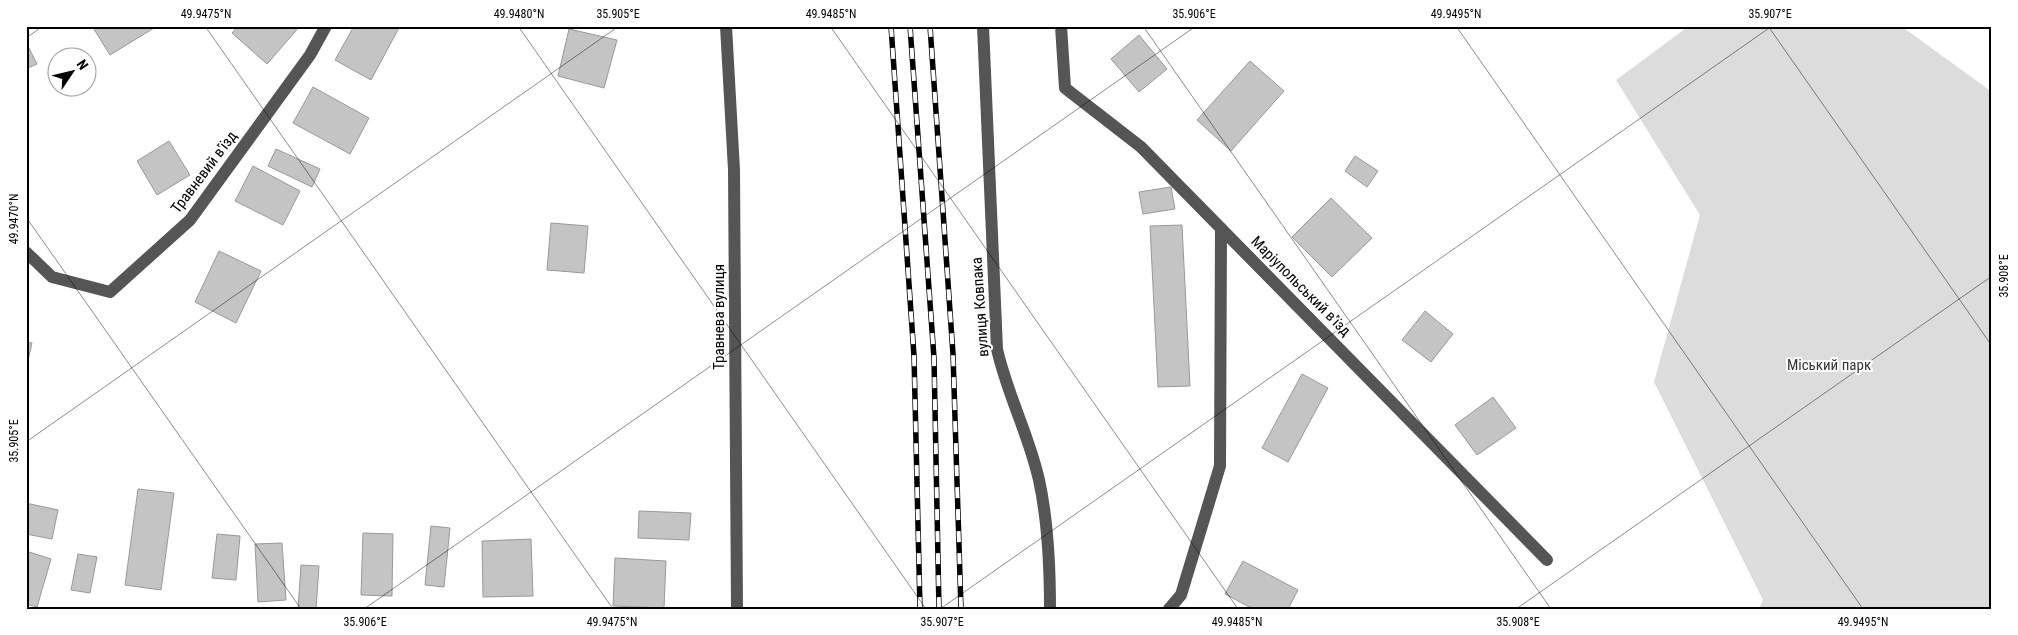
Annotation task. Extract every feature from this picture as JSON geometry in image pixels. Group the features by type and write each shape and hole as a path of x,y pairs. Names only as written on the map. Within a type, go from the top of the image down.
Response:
{"street":[{"name":"Травневий в'їзд","path":"26,252 52,277 110,292 190,220 310,55 326,26"},
{"name":"Травнева вулиця","path":"726,26 734,170 737,609"},
{"name":"вулиця Ковпака","path":"982,26 997,349 1002,372 1022,421 1039,480 1047,538 1050,609"},
{"name":"Маріупольський в'їзд","path":"1061,26 1066,88 1141,147 1547,560"},
{"path":"1169,609 1181,595 1220,466 1221,228"}],"green space":[{"name":"Міський парк","path":"1689,26 1901,26 1992,92 1992,609 1759,609 1763,600 1654,382 1700,215 1616,80"}],"building":[{"path":"92,26 153,26 154,28 110,55"},
{"path":"238,26 300,26 267,64 232,33"},
{"path":"354,26 400,26 371,80 335,60"},
{"path":"569,29 617,40 604,88 558,76"},
{"path":"1139,35 1167,69 1139,92 1111,59"},
{"path":"26,42 37,64 26,69"},
{"path":"1250,61 1284,91 1231,151 1197,120"},
{"path":"313,87 369,118 350,154 293,123"},
{"path":"169,141 190,175 157,195 137,161"},
{"path":"276,149 320,169 312,187 268,166"},
{"path":"1355,156 1378,171 1367,187 1345,171"},
{"path":"253,166 300,191 283,225 235,201"},
{"path":"1171,187 1175,209 1143,214 1139,192"},
{"path":"1331,198 1372,238 1332,277 1292,237"},
{"path":"551,223 588,226 584,273 547,270"},
{"path":"1182,225 1190,386 1158,387 1150,226"},
{"path":"219,251 261,271 236,323 195,302"},
{"path":"1425,311 1453,334 1431,362 1402,340"},
{"path":"26,342 32,343 26,369"},
{"path":"1302,374 1328,388 1288,462 1262,448"},
{"path":"1493,397 1516,428 1477,455 1455,425"},
{"path":"138,489 174,493 161,590 125,585"},
{"path":"26,503 58,510 52,539 26,534"},
{"path":"639,511 691,513 689,540 638,538"},
{"path":"431,526 450,528 444,587 425,585"},
{"path":"363,533 393,534 392,596 361,595"},
{"path":"217,534 240,536 236,580 212,578"},
{"path":"531,539 533,596 483,597 482,541"},
{"path":"282,543 286,600 258,602 255,544"},
{"path":"26,551 51,559 37,607 26,604"},
{"path":"78,554 97,557 90,593 71,590"},
{"path":"615,558 666,561 664,608 613,606"},
{"path":"1243,561 1298,590 1288,609 1253,609 1225,594"},
{"path":"301,565 319,566 316,609 298,609"}],"railway":[{"path":"891,26 914,356 920,609"},
{"path":"910,26 934,358 939,609"},
{"path":"930,26 953,354 961,609"}]}
